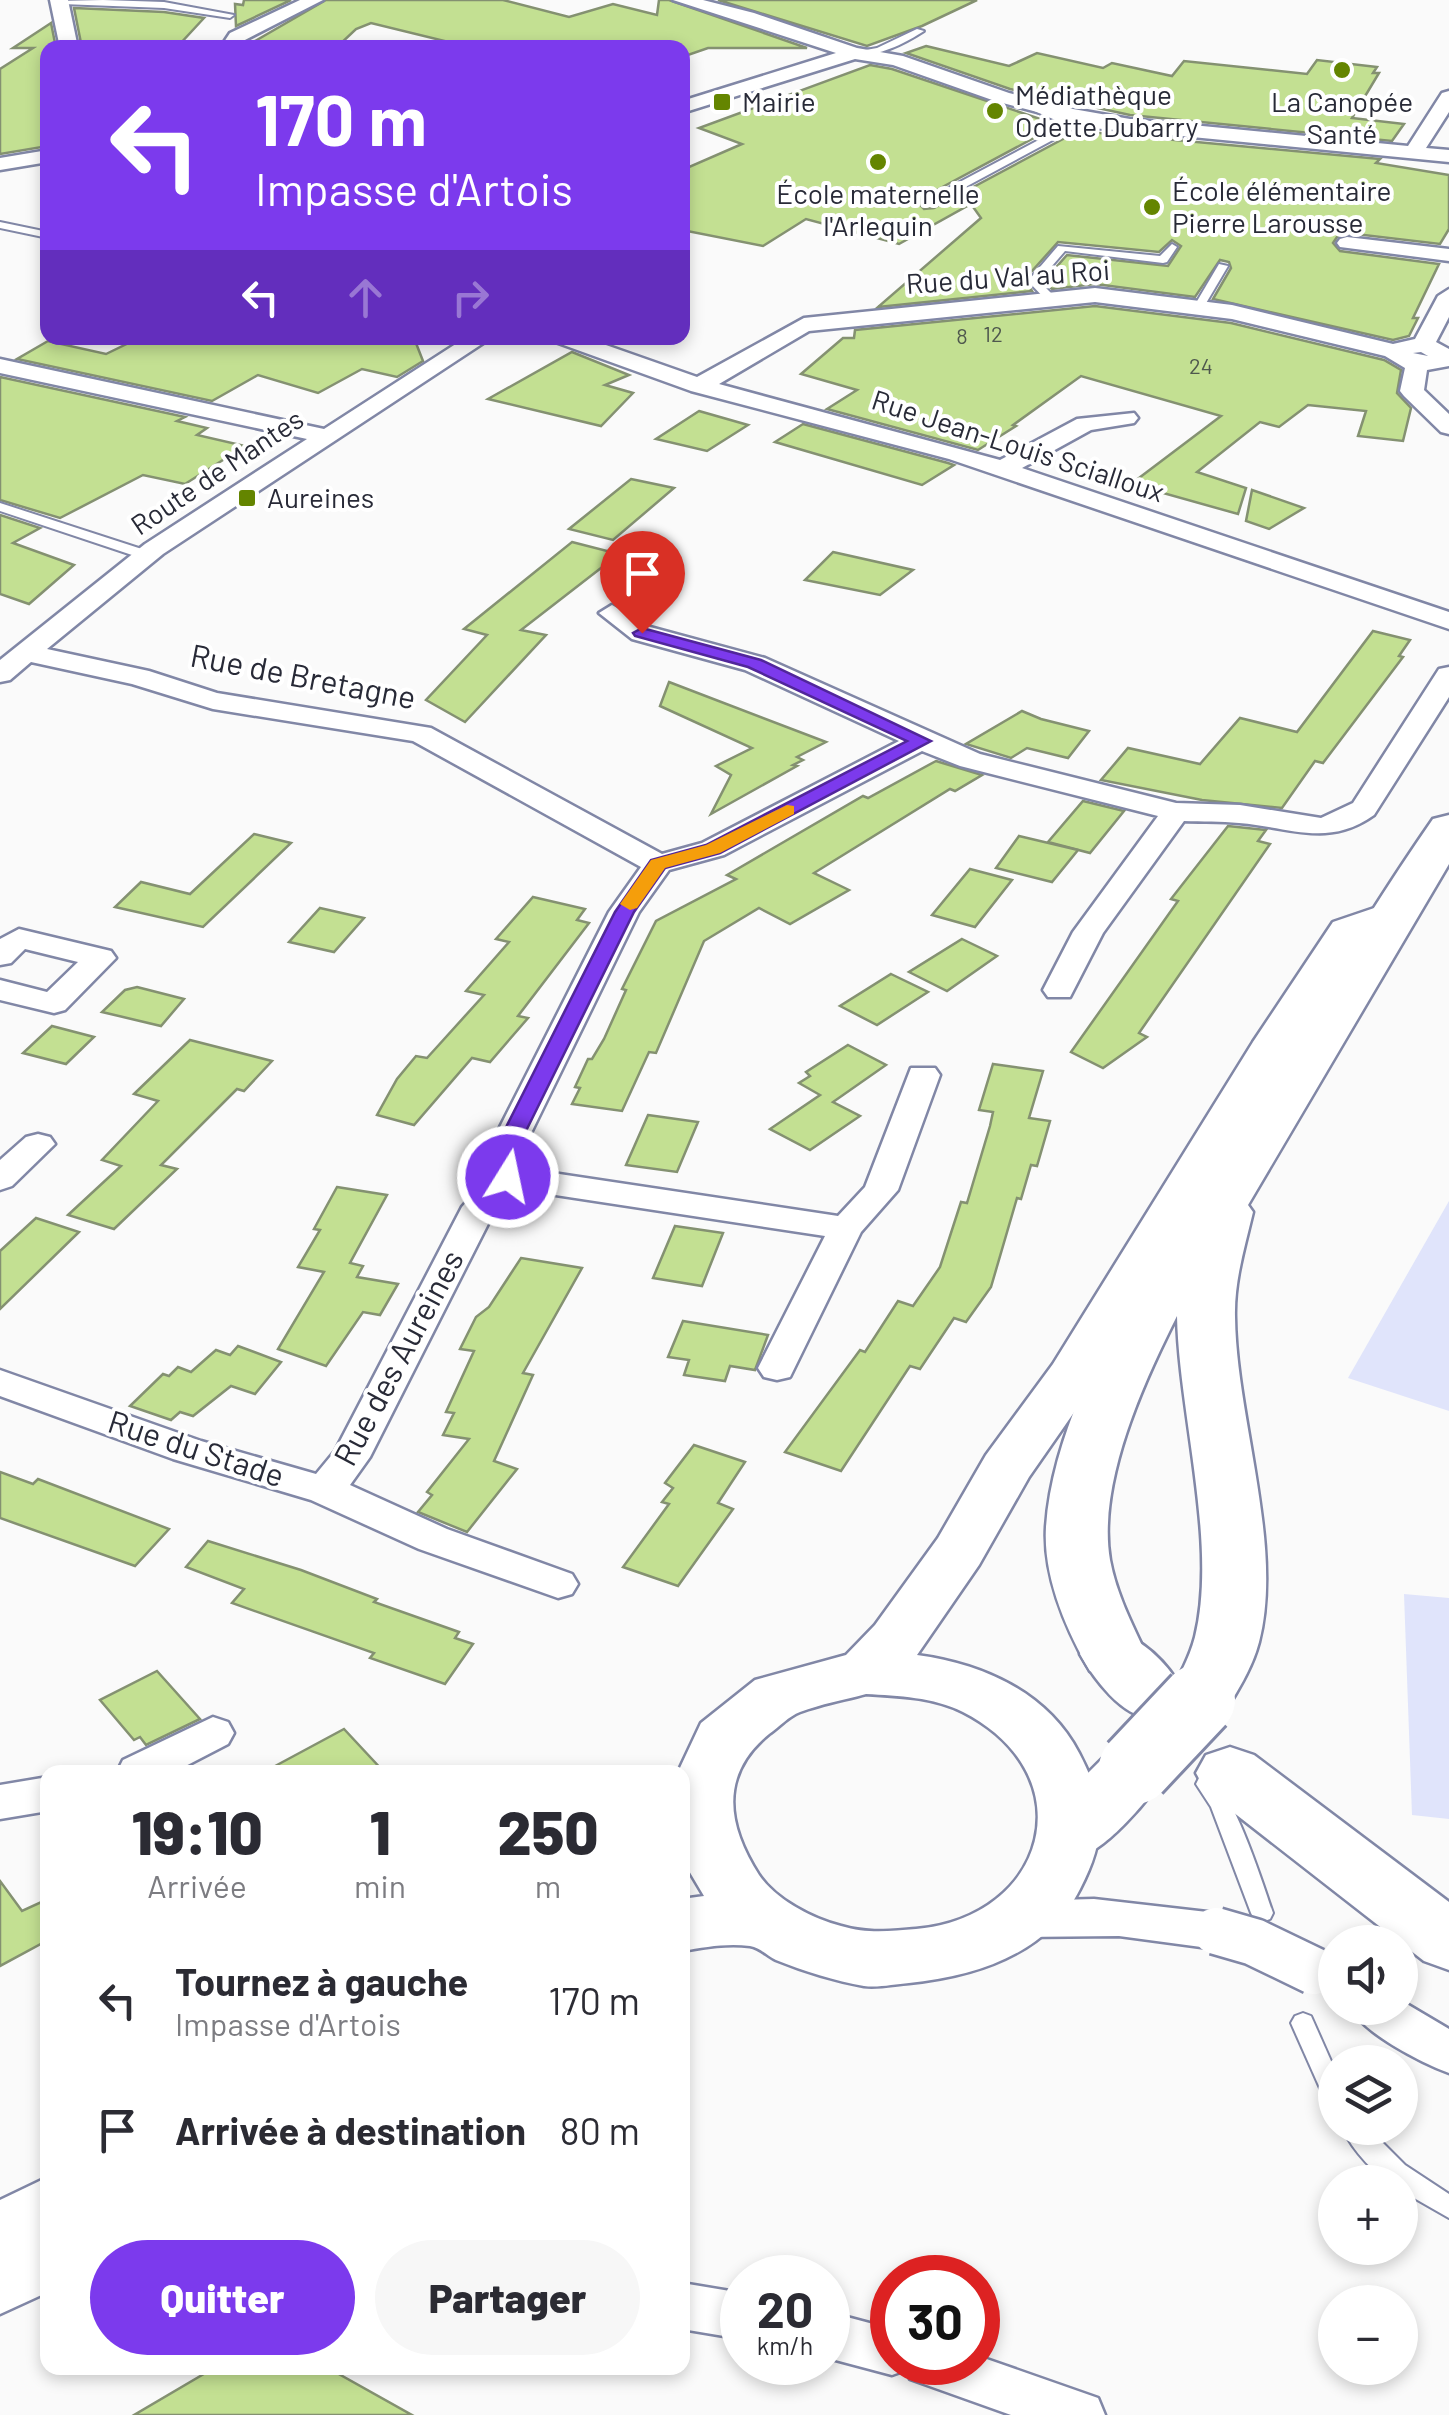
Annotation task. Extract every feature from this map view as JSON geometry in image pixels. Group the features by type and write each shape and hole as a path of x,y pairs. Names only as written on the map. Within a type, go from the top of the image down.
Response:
{"main road":[{"path":"1147,1706 1084,1592 1077,1530 1082,1492 1101,1432 1145,1325 1172,1273 1231,1190 1389,916 1449,829"},
{"path":"866,1672 896,1640 959,1551 1006,1468 1092,1345 1276,1042 1349,932 1389,916"},
{"path":"1072,1832 1069,1799 1059,1768 1040,1740 1013,1715 981,1695 944,1681 906,1673 866,1672 808,1682 749,1712 719,1746 692,1794 704,1844 716,1872 736,1898 763,1921 796,1940 834,1952 888,1959 954,1952 990,1938 1020,1919 1046,1893 1064,1864 1072,1832 1147,1706 1218,1666 1229,1631 1231,1553 1206,1314 1213,1262 1231,1190"},
{"path":"1217,1776 1449,1941"},
{"path":"690,1924 763,1921"},
{"path":"0,2237 40,2213"},
{"path":"0,2282 40,2259"}],"street":[{"path":"234,40 314,0"},
{"path":"682,0 854,52 897,60 1028,105 1130,124 1449,156"},
{"path":"61,1 67,40"},
{"path":"690,104 854,52"},
{"path":"1414,152 1449,97"},
{"path":"0,164 40,157"},
{"path":"1347,243 1449,255"},
{"name":"Rue du Val au Roi","path":"699,386 804,326 1095,295 1232,312 1420,355"},
{"path":"1449,296 1420,355 1412,390 1449,427"},
{"name":"Route de Mantes","path":"0,674 146,555 469,345"},
{"name":"Rue Jean-Louis Scialloux","path":"585,345 699,386 921,443 1449,622"},
{"path":"1420,355 1448,359"},
{"path":"0,366 324,436"},
{"path":"1002,470 1084,424 1126,418"},
{"path":"612,613 642,633 754,664 970,760 1176,812 1240,814 1304,827 1322,827 1351,818 1364,809 1449,675"},
{"name":"Rue de Bretagne","path":"26,653 138,676 213,702 421,734 658,864"},
{"path":"846,1228 508,1177 513,1135 624,912 658,864 713,849 922,741"},
{"path":"1059,990 1088,932 1176,812"},
{"path":"0,956 19,938 100,958 54,1003 0,990"},
{"path":"777,1368 846,1228 881,1190 923,1075"},
{"path":"0,1179 38,1144"},
{"name":"Rue des Aureines","path":"325,1490 351,1457 479,1207 508,1177"},
{"name":"Rue du Stade","path":"0,1382 187,1450 325,1490 433,1539 558,1584"},
{"path":"151,1765 213,1733"},
{"path":"0,1802 40,1795"},
{"path":"1020,1919 1055,1916 1142,1920 1216,1931 1254,1942 1318,1975"},
{"path":"1402,2025 1449,2053"},
{"path":"690,2307 720,2312"},
{"path":"993,2385 1078,2415"}],"lane":[{"path":"61,1 164,5 230,15"},
{"path":"854,52 879,50 920,31"},
{"path":"1028,105 1045,116 1077,124 1112,128 1130,124"},
{"path":"928,203 1077,124"},
{"path":"0,224 40,233"},
{"path":"1085,251 1094,238"},
{"path":"1051,299 1033,282 1062,248 1162,260 1172,247"},
{"path":"1198,308 1222,266"},
{"path":"0,507 146,555"},
{"path":"1217,1776 1221,1804 1262,1913"},
{"path":"1303,2023 1318,2058"},
{"path":"1368,2145 1410,2185 1449,2207"}],"shaded area":[{"path":"1449,1201 1449,1411 1348,1378"},
{"path":"1404,1594 1449,1598 1449,1819 1412,1815"}],"building":[{"path":"244,0 291,0 236,26 235,4 243,5"},
{"path":"326,0 503,0 569,17 613,4 657,15 659,0 669,0 807,48 708,48 690,54 690,40 440,40 371,23 356,29 344,40 257,40"},
{"path":"718,0 977,0 867,46"},
{"path":"74,8 204,18 184,40 80,40"},
{"path":"51,23 54,40 40,40 40,147 0,154 0,69 33,48 13,48"},
{"path":"926,46 1009,66 1037,53 1103,68 1112,63 1172,76 1184,61 1307,74 1317,60 1377,67 1373,73 1379,73 1352,118 1404,124 1392,141 1130,115 1010,89 906,53"},
{"path":"870,65 1058,125 922,198 920,205 924,209 934,208 1078,131 1380,159 1376,163 1449,175 1449,229 1440,244 1347,233 1333,243 1340,251 1439,264 1413,318 1418,318 1409,336 1393,340 1213,299 1231,268 1229,262 1220,260 1195,297 1095,284 1052,289 1044,281 1067,255 1168,266 1181,246 1172,240 1159,252 1058,242 1025,279 1032,291 878,307 981,218 971,204 899,244 806,219 763,246 690,232 690,167 742,144 699,128"},
{"path":"1095,306 1231,323 1384,360 1401,370 1397,393 1411,408 1403,441 1358,436 1366,411 1308,405 1279,427 1260,422 1197,472 1246,488 1238,514 1131,484 1221,416 1081,376 978,450 827,409 857,390 801,374 843,338 854,338 855,330"},
{"path":"41,345 66,345 106,354 125,345 417,345 423,361 397,377 362,369 318,393 258,375 212,401 17,359"},
{"path":"572,352 629,375 605,385 633,393 601,426 488,399"},
{"path":"0,377 185,417 177,421 207,428 197,435 245,446 185,484 143,475 60,518 0,500"},
{"path":"699,411 748,425 707,451 656,439"},
{"path":"803,424 954,465 922,485 775,442"},
{"path":"631,479 674,488 613,540 569,529"},
{"path":"1252,490 1304,508 1269,529 1246,521"},
{"path":"0,515 40,528 13,543 74,565 29,604 0,594"},
{"path":"572,542 619,554 521,630 546,635 465,722 426,700 487,635 464,629"},
{"path":"833,552 913,570 880,595 805,580"},
{"path":"1373,631 1410,640 1399,656 1403,657 1323,763 1315,761 1282,808 1202,800 1101,780 1128,748 1200,764 1240,718 1297,732"},
{"path":"669,682 826,742 797,757 803,760 793,765 797,766 711,814 731,775 716,766 752,748 660,706"},
{"path":"1022,711 1089,731 1068,758 1027,748 1011,758 966,744"},
{"path":"936,761 982,775 955,791 950,789 814,873 849,890 790,924 759,908 704,941 656,1053 649,1052 622,1111 572,1104 580,1088 575,1087 588,1059 592,1059 604,1039 626,990 622,989 656,921 736,879 727,875 863,796 868,798"},
{"path":"1083,801 1124,811 1090,853 1048,842"},
{"path":"1228,826 1266,830 1258,841 1270,844 1139,1033 1147,1037 1103,1068 1071,1052 1178,901 1171,899"},
{"path":"254,834 291,843 203,927 115,907 141,882 190,894"},
{"path":"1019,836 1078,850 1052,882 996,868"},
{"path":"970,869 1012,880 975,927 932,915"},
{"path":"533,897 585,909 577,920 589,923 518,1016 528,1018 490,1062 472,1058 414,1125 377,1115 397,1079 416,1056 427,1058 484,995 466,991 509,942 496,939"},
{"path":"320,908 364,918 334,952 289,942"},
{"path":"962,939 997,956 947,991 909,972"},
{"path":"891,974 928,992 877,1025 840,1006"},
{"path":"137,987 184,999 161,1026 102,1012 125,990"},
{"path":"52,1026 94,1037 66,1064 23,1053"},
{"path":"190,1040 272,1061 244,1091 237,1089 161,1165 177,1169 114,1229 68,1215 121,1166 102,1160 158,1101 134,1094"},
{"path":"848,1045 886,1065 833,1102 860,1116 810,1150 770,1129 820,1095 799,1083 810,1076 806,1072"},
{"path":"993,1064 1043,1071 1029,1118 1050,1121 1037,1166 1031,1165 1021,1199 1017,1198 991,1287 966,1322 954,1318 920,1369 910,1366 841,1471 785,1452 860,1350 865,1352 898,1301 913,1306 940,1267 961,1202 967,1203 990,1126 993,1112 979,1110"},
{"path":"648,1115 698,1122 677,1172 626,1165"},
{"path":"337,1187 387,1195 350,1263 363,1266 357,1277 398,1284 380,1315 363,1312 326,1366 278,1349 324,1272 298,1267 320,1230 314,1229"},
{"path":"36,1218 79,1232 0,1309 0,1251"},
{"path":"675,1226 723,1233 702,1286 653,1278"},
{"path":"521,1258 582,1268 523,1373 533,1375 494,1461 517,1469 467,1532 418,1512 432,1495 427,1492 469,1439 443,1435 454,1413 446,1412 474,1351 460,1349 476,1317 489,1307"},
{"path":"683,1321 768,1335 755,1370 730,1366 725,1381 684,1375 689,1360 668,1357"},
{"path":"238,1346 281,1362 255,1394 231,1386 193,1416 180,1412 171,1420 130,1406 163,1374 169,1376 178,1367 191,1372 216,1350 230,1355"},
{"path":"694,1445 745,1462 718,1503 733,1509 678,1586 623,1567 669,1504 662,1502 673,1488 665,1483"},
{"path":"0,1472 33,1484 38,1479 169,1529 135,1566 0,1518"},
{"path":"208,1541 377,1599 374,1602 459,1632 455,1638 473,1644 445,1684 370,1658 374,1653 232,1603 244,1589 186,1567"},
{"path":"157,1671 200,1719 146,1745 140,1737 134,1740 100,1700"},
{"path":"344,1729 377,1765 277,1765"},
{"path":"0,1881 22,1911 40,1903 40,1944 0,1966"},
{"path":"202,2375 341,2375 412,2415 134,2415"}],"slow traffic":[{"path":"630,904 658,864 713,849 787,810"}],"place":[{"name":"La Canopée Santé","path":"1342,70"},
{"name":"Mairie","path":"722,102"},
{"name":"Médiathèque Odette Dubarry","path":"995,111"},
{"name":"École maternelle l'Arlequin","path":"878,162"},
{"name":"École élémentaire Pierre Larousse","path":"1152,207"},
{"name":"Aureines","path":"247,498"}],"route":[{"path":"508,1177 513,1135 624,912 658,864 713,849 922,741 754,664 642,633"}]}
